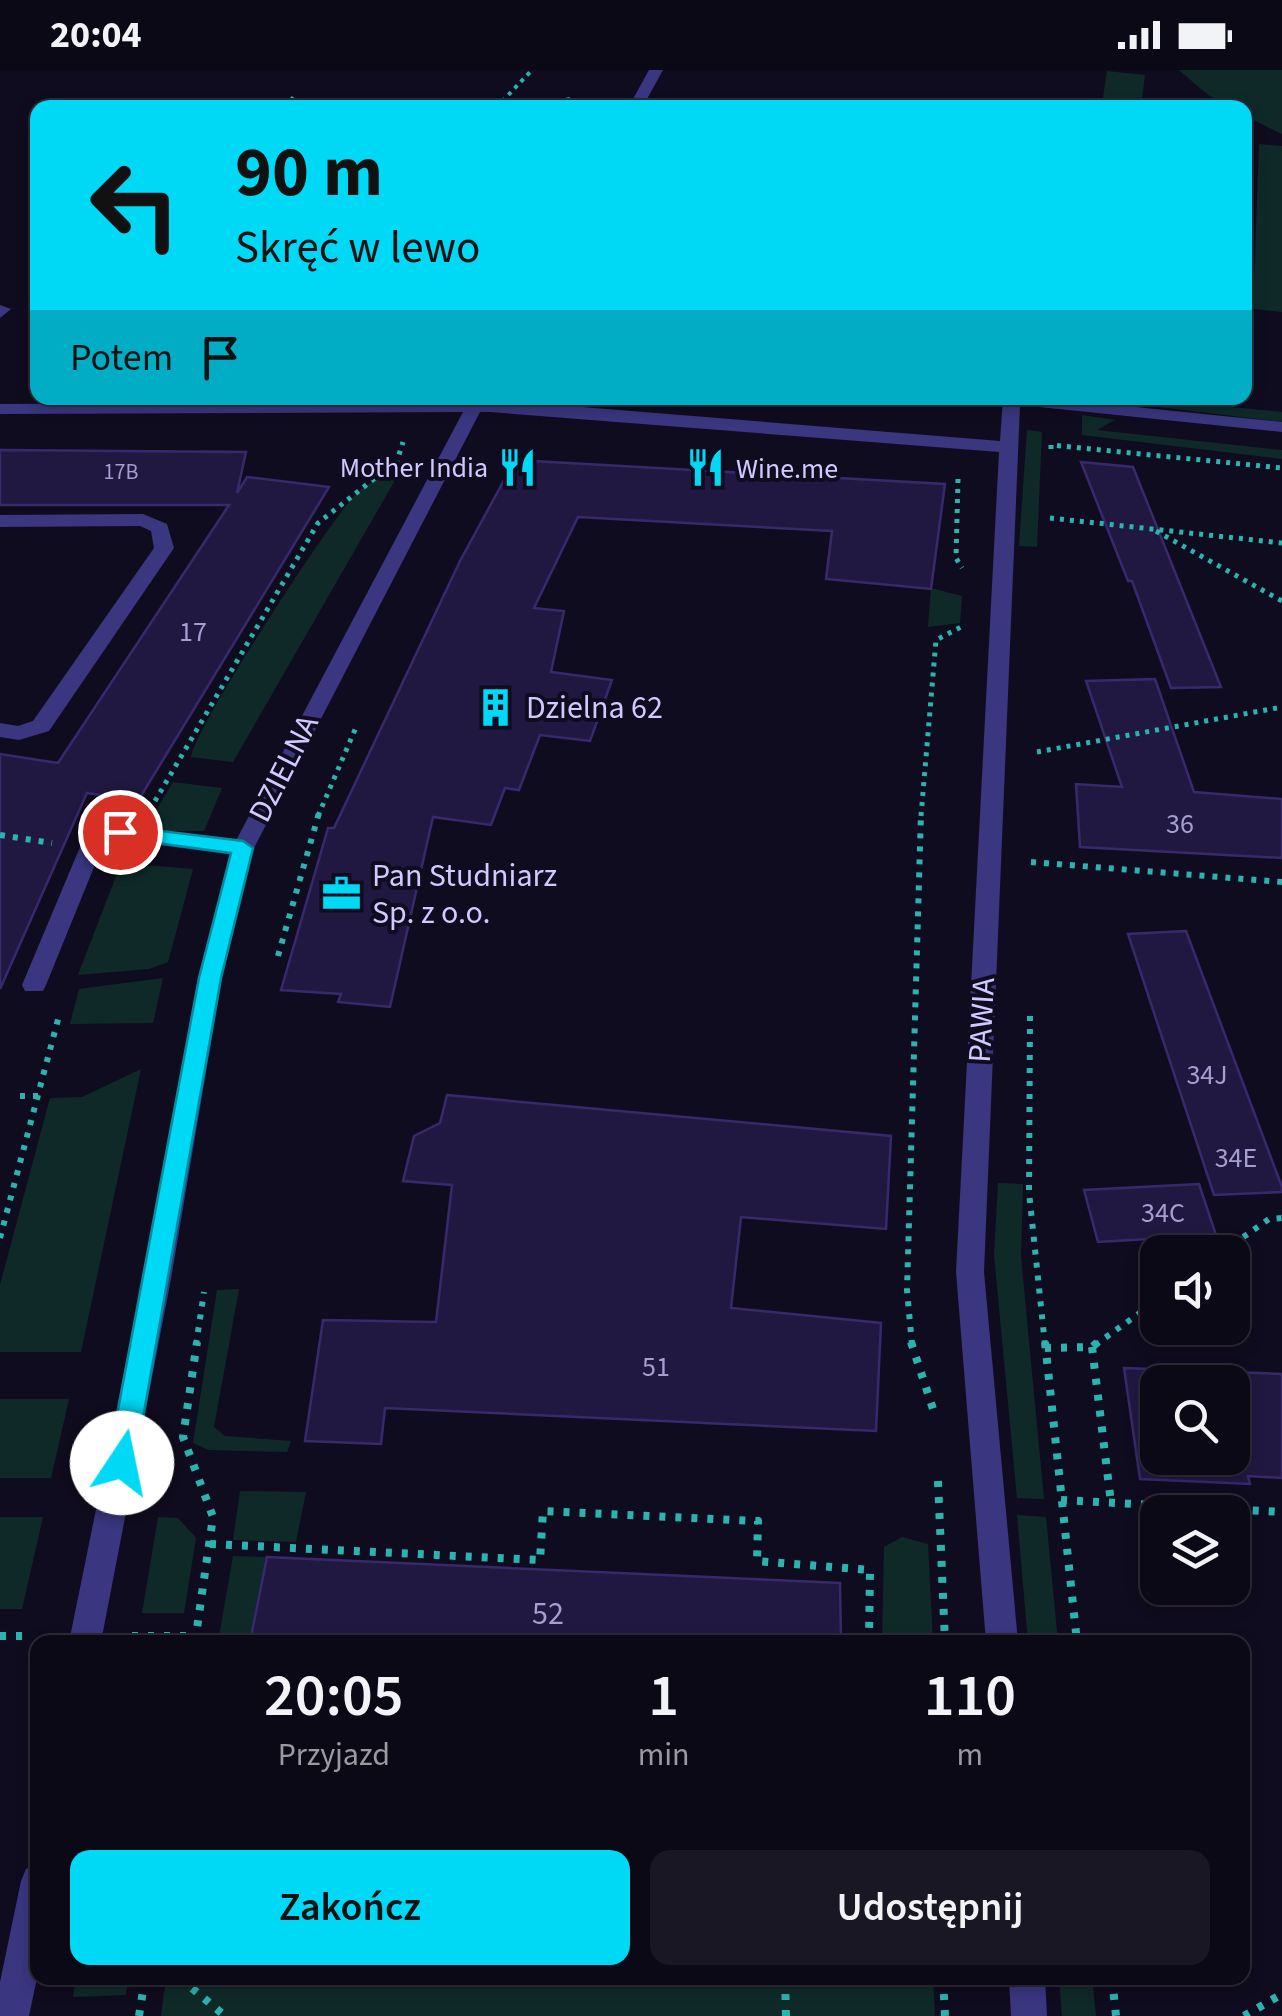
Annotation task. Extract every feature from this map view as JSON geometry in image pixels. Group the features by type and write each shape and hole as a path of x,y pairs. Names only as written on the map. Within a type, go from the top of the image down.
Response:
{"street":[{"path":"639,100 656,70"},
{"path":"0,409 272,405"},
{"name":"DZIELNA","path":"86,1635 210,978 243,848 474,405"},
{"path":"511,405 1007,448"},
{"name":"PAWIA","path":"1001,1635 970,1272 1010,405"},
{"path":"1074,405 1282,428"},
{"path":"0,521 143,520 160,528 164,548 40,726 19,734 0,730"},
{"path":"34,985 94,840 120,832 243,848"},
{"path":"11,2016 30,1921"},
{"path":"1027,1985 1030,2016"}],"path":[{"path":"504,100 532,70"},
{"path":"291,100 294,96"},
{"path":"564,100 575,98"},
{"path":"1051,464 1051,445 1282,468"},
{"path":"950,474 960,480 956,558 969,578"},
{"path":"1049,537 1050,500"},
{"path":"1050,518 1282,543"},
{"path":"1153,529 1282,600"},
{"path":"937,1424 908,1332 922,884 919,838 936,640 964,626 965,613"},
{"path":"1037,752 1282,707"},
{"path":"1036,770 1038,735"},
{"path":"278,956 314,826"},
{"path":"1031,880 1032,844"},
{"path":"1031,862 1278,882 1282,893"},
{"path":"1030,1015 1029,1192 1075,1635"},
{"path":"20,1096 38,1096"},
{"path":"0,1198 11,1198"},
{"path":"1246,1235 1269,1219 1282,1218"},
{"path":"196,1635 214,1517 191,1468 184,1437 206,1278"},
{"path":"1045,1348 1092,1347 1140,1313"},
{"path":"1092,1347 1111,1504"},
{"path":"938,1476 945,1635"},
{"path":"1061,1500 1281,1512"},
{"path":"210,1544 540,1560 543,1512 758,1521 757,1561 870,1570 869,1635"},
{"path":"0,1636 22,1636"},
{"path":"139,2016 144,1985"},
{"path":"188,1985 225,2016"},
{"path":"785,1985 786,2016"},
{"path":"943,1985 945,2016"},
{"path":"1113,1985 1116,2016"},
{"path":"1244,2016 1282,1994"}],"green space":[{"path":"1179,70 1282,70 1282,134 1252,119 1252,100 1218,100"},
{"path":"1107,71 1145,75 1142,100 1103,100"},
{"path":"1259,144 1282,146 1282,312 1253,309"},
{"path":"1142,405 1212,405 1282,412 1282,422"},
{"path":"1082,415 1115,420 1097,430 1282,450 1282,459 1082,435"},
{"path":"1027,430 1042,432 1037,547 1019,546"},
{"path":"387,475 398,475 233,762 191,757 237,669 343,510 371,483"},
{"path":"931,588 962,596 960,623 928,627"},
{"path":"173,782 222,788 204,831 154,831 148,824"},
{"path":"133,864 193,869 168,962 149,969 78,975 118,871"},
{"path":"163,978 153,1023 70,1024 79,989"},
{"path":"141,1069 81,1352 0,1352 0,1285 50,1098 82,1097"},
{"path":"998,1183 1023,1184 1021,1257 1044,1499 1017,1498 994,1255"},
{"path":"239,1289 214,1427 225,1436 291,1441 287,1452 209,1450 193,1443 217,1290"},
{"path":"0,1399 69,1399 51,1478 0,1478"},
{"path":"240,1491 306,1492 296,1542 233,1540"},
{"path":"1017,1515 1046,1517 1057,1635 1027,1635"},
{"path":"0,1517 43,1517 22,1609 0,1609"},
{"path":"158,1517 178,1518 196,1538 184,1613 142,1613"},
{"path":"902,1537 928,1544 933,1635 882,1635 884,1547"},
{"path":"233,1556 267,1557 251,1635 219,1635"},
{"path":"75,1985 127,1985 126,1995 73,1997"},
{"path":"165,1985 933,1985 935,2016 161,2016"},
{"path":"1060,1985 1093,1985 1096,2016 1062,2016"}],"building":[{"path":"0,450 246,452 237,493 247,477 329,487 138,801 87,793 0,989 0,754 58,763 229,505 0,505"},
{"path":"515,460 945,484 931,589 826,579 832,531 578,517 534,608 564,611 551,672 612,680 590,741 540,735 519,790 505,788 491,825 433,817 390,1007 338,1002 341,994 281,990 328,828 334,828 460,561"},
{"path":"1081,462 1133,467 1221,687 1171,688 1132,581 1128,581"},
{"path":"1155,679 1194,792 1282,799 1282,858 1080,847 1076,784 1122,787 1086,681"},
{"path":"1186,931 1282,1192 1214,1195 1128,934"},
{"path":"447,1095 891,1136 886,1229 741,1217 731,1308 881,1323 876,1431 385,1408 381,1444 305,1441 323,1320 436,1322 452,1185 403,1181 414,1136 440,1123"},
{"path":"1199,1184 1216,1235 1140,1235 1140,1240 1098,1242 1084,1190"},
{"path":"1124,1368 1140,1369 1140,1475 1250,1475 1250,1373 1282,1374 1282,1478 1248,1476 1250,1484 1140,1479"},
{"path":"267,1557 840,1583 841,1635 251,1635"}],"place":[{"name":"Mother India","path":"518,467"},
{"name":"Wine.me","path":"706,468"},
{"name":"Dzielna 62","path":"496,707"},
{"name":"Pan Studniarz Sp. z o.o.","path":"342,893"}],"route":[{"path":"120,832 243,848 210,978 122,1463"}]}
